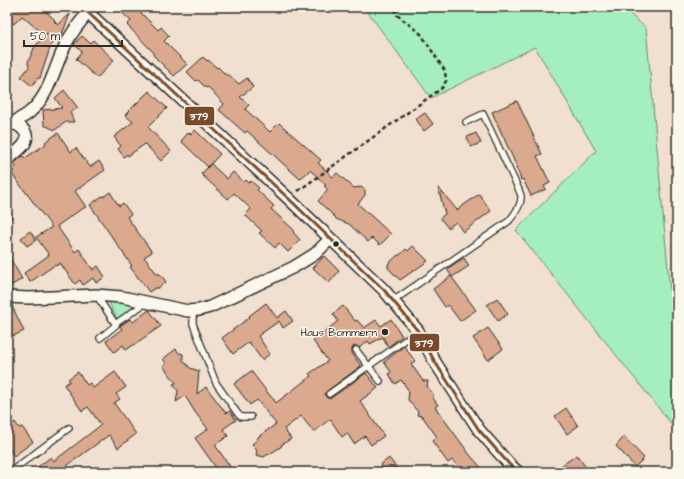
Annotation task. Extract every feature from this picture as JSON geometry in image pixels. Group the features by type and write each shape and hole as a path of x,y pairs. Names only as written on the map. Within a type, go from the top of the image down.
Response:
{"street":[{"path":"8,125 30,112 39,102 46,90 65,46 85,10 288,198 384,290 418,331 435,362 479,430 518,472"},
{"path":"7,160 26,142 24,130 14,124 8,125"},
{"path":"7,297 29,298 96,295 122,297 170,308 193,311 210,307 294,268 315,254 330,239"}],"lane":[{"path":"393,301 509,221 520,202 521,196 519,190 483,114 466,122"},
{"path":"96,295 115,324"},
{"path":"100,338 116,325 115,324 147,302"},
{"path":"193,311 193,324 216,382 238,414 251,417"},
{"path":"329,394 418,331"},
{"path":"356,350 380,381"},
{"path":"10,472 69,428"}],"path":[{"path":"288,198 442,88 446,81 446,71 421,34 397,15 394,7"}],"green space":[{"path":"364,7 622,7 646,28 677,367 677,431 516,230 596,151 535,47 431,98"},
{"path":"108,300 139,303 117,319"}],"building":[{"path":"7,7 41,7 55,20 54,21 58,25 70,14 59,42 54,36 40,78 38,78 32,86 21,77 29,67 28,62 35,46 48,34 42,33 22,16 14,24 7,18"},
{"path":"116,7 135,7 158,30 161,27 169,36 164,41 187,64 174,76 153,55 154,53 127,25 131,21"},
{"path":"82,36 90,43 93,40 114,60 97,78 76,59 82,52 74,44"},
{"path":"203,57 217,68 218,67 227,76 228,74 239,84 247,78 253,87 240,97 249,105 245,109 270,132 279,123 321,160 318,163 333,177 337,173 354,188 361,187 365,190 365,195 358,204 391,234 380,245 372,238 368,242 349,224 336,219 318,201 328,190 324,186 326,185 310,170 300,179 247,131 245,133 219,110 224,104 208,87 206,88 198,80 196,81 187,72"},
{"path":"64,90 78,108 70,112 74,122 66,122 55,130 44,125 43,110 62,108 55,98"},
{"path":"149,91 167,108 148,127 171,151 161,161 145,144 128,156 127,154 124,157 118,149 121,146 114,137 133,122 125,115"},
{"path":"517,101 542,154 537,156 550,183 544,186 546,189 531,196 523,179 521,180 517,167 492,112"},
{"path":"425,113 433,124 424,131 416,119"},
{"path":"195,130 220,154 208,167 181,141 189,132 191,134"},
{"path":"58,133 71,152 76,148 90,167 99,161 105,170 75,191 86,207 57,226 75,252 79,249 93,270 98,266 105,277 96,283 93,278 83,285 80,280 75,284 60,263 30,282 24,273 49,255 36,237 52,227 12,174 16,166 14,163 23,156 25,158 46,144 45,142"},
{"path":"476,133 481,143 471,147 467,137"},
{"path":"211,164 227,179 233,172 244,182 246,180 249,183 251,181 259,188 257,190 274,206 271,209 294,230 293,232 300,240 288,252 279,243 275,248 259,233 262,231 245,215 251,209 234,193 228,199 201,174"},
{"path":"438,187 457,210 479,194 491,211 463,232 456,222 448,228 440,218 445,214"},
{"path":"110,192 119,206 123,203 131,214 127,217 152,252 144,257 157,274 160,274 166,282 149,292 130,267 132,266 90,205"},
{"path":"30,231 36,240 27,246 21,238"},
{"path":"413,246 428,261 400,280 388,268 388,264 406,249 408,251"},
{"path":"7,253 22,279 7,288"},
{"path":"324,256 339,271 329,283 313,268"},
{"path":"464,258 469,266 452,277 447,269"},
{"path":"451,276 476,310 460,321 448,305 445,307 433,289"},
{"path":"497,298 508,314 498,321 487,305"},
{"path":"266,303 277,318 286,311 293,321 283,328 279,321 258,336 270,354 262,360 249,342 233,354 222,338"},
{"path":"7,304 11,304 24,331 13,336 7,324"},
{"path":"343,306 355,321 357,320 364,328 376,320 381,326 391,319 402,336 388,347 383,337 370,344 368,341 359,348 354,346 352,353 361,366 325,393 327,398 331,398 366,373 378,388 360,401 384,436 371,445 365,436 354,444 347,433 342,437 330,419 314,432 301,416 284,429 291,439 264,457 256,455 257,451 252,444 258,437 276,424 257,400 250,405 234,384 251,371 276,403 311,376 309,374 328,361 313,341 338,321 333,314"},
{"path":"149,310 161,326 126,350 123,345 114,352 106,341 122,329 120,326 130,319 133,322"},
{"path":"488,328 503,349 488,360 473,338"},
{"path":"404,346 415,361 411,364 423,381 428,381 427,386 438,405 435,407 470,455 485,472 463,472 452,460 448,463 432,441 437,437 422,416 417,415 418,412 408,400 409,391 401,380 395,384 389,374 391,372 384,362"},
{"path":"176,349 179,353 183,354 183,360 190,368 199,371 197,394 206,387 226,413 230,411 236,420 223,429 228,436 215,445 234,472 219,472 195,438 208,429 185,396 176,402 178,391 173,384 176,383 163,366 166,363 163,359"},
{"path":"78,372 87,385 90,383 93,388 115,372 126,387 116,394 120,399 114,403 136,434 118,448 109,435 61,470 62,472 31,472 51,457 54,461 101,425 88,407 82,411 64,385 70,381 68,379"},
{"path":"566,408 578,426 567,434 555,416"},
{"path":"15,422 19,428 22,427 33,442 14,456 7,446 7,428"},
{"path":"624,437 644,458 635,467 616,446"},
{"path":"577,455 589,472 552,472"},
{"path":"389,458 396,467 389,472 385,472 380,465"}],"transit line":[{"name":"379","path":"82,7 288,198 384,290 418,331 435,362 479,430 518,472"}],"place":[{"name":"Haus Bommern","path":"385,332"}]}
